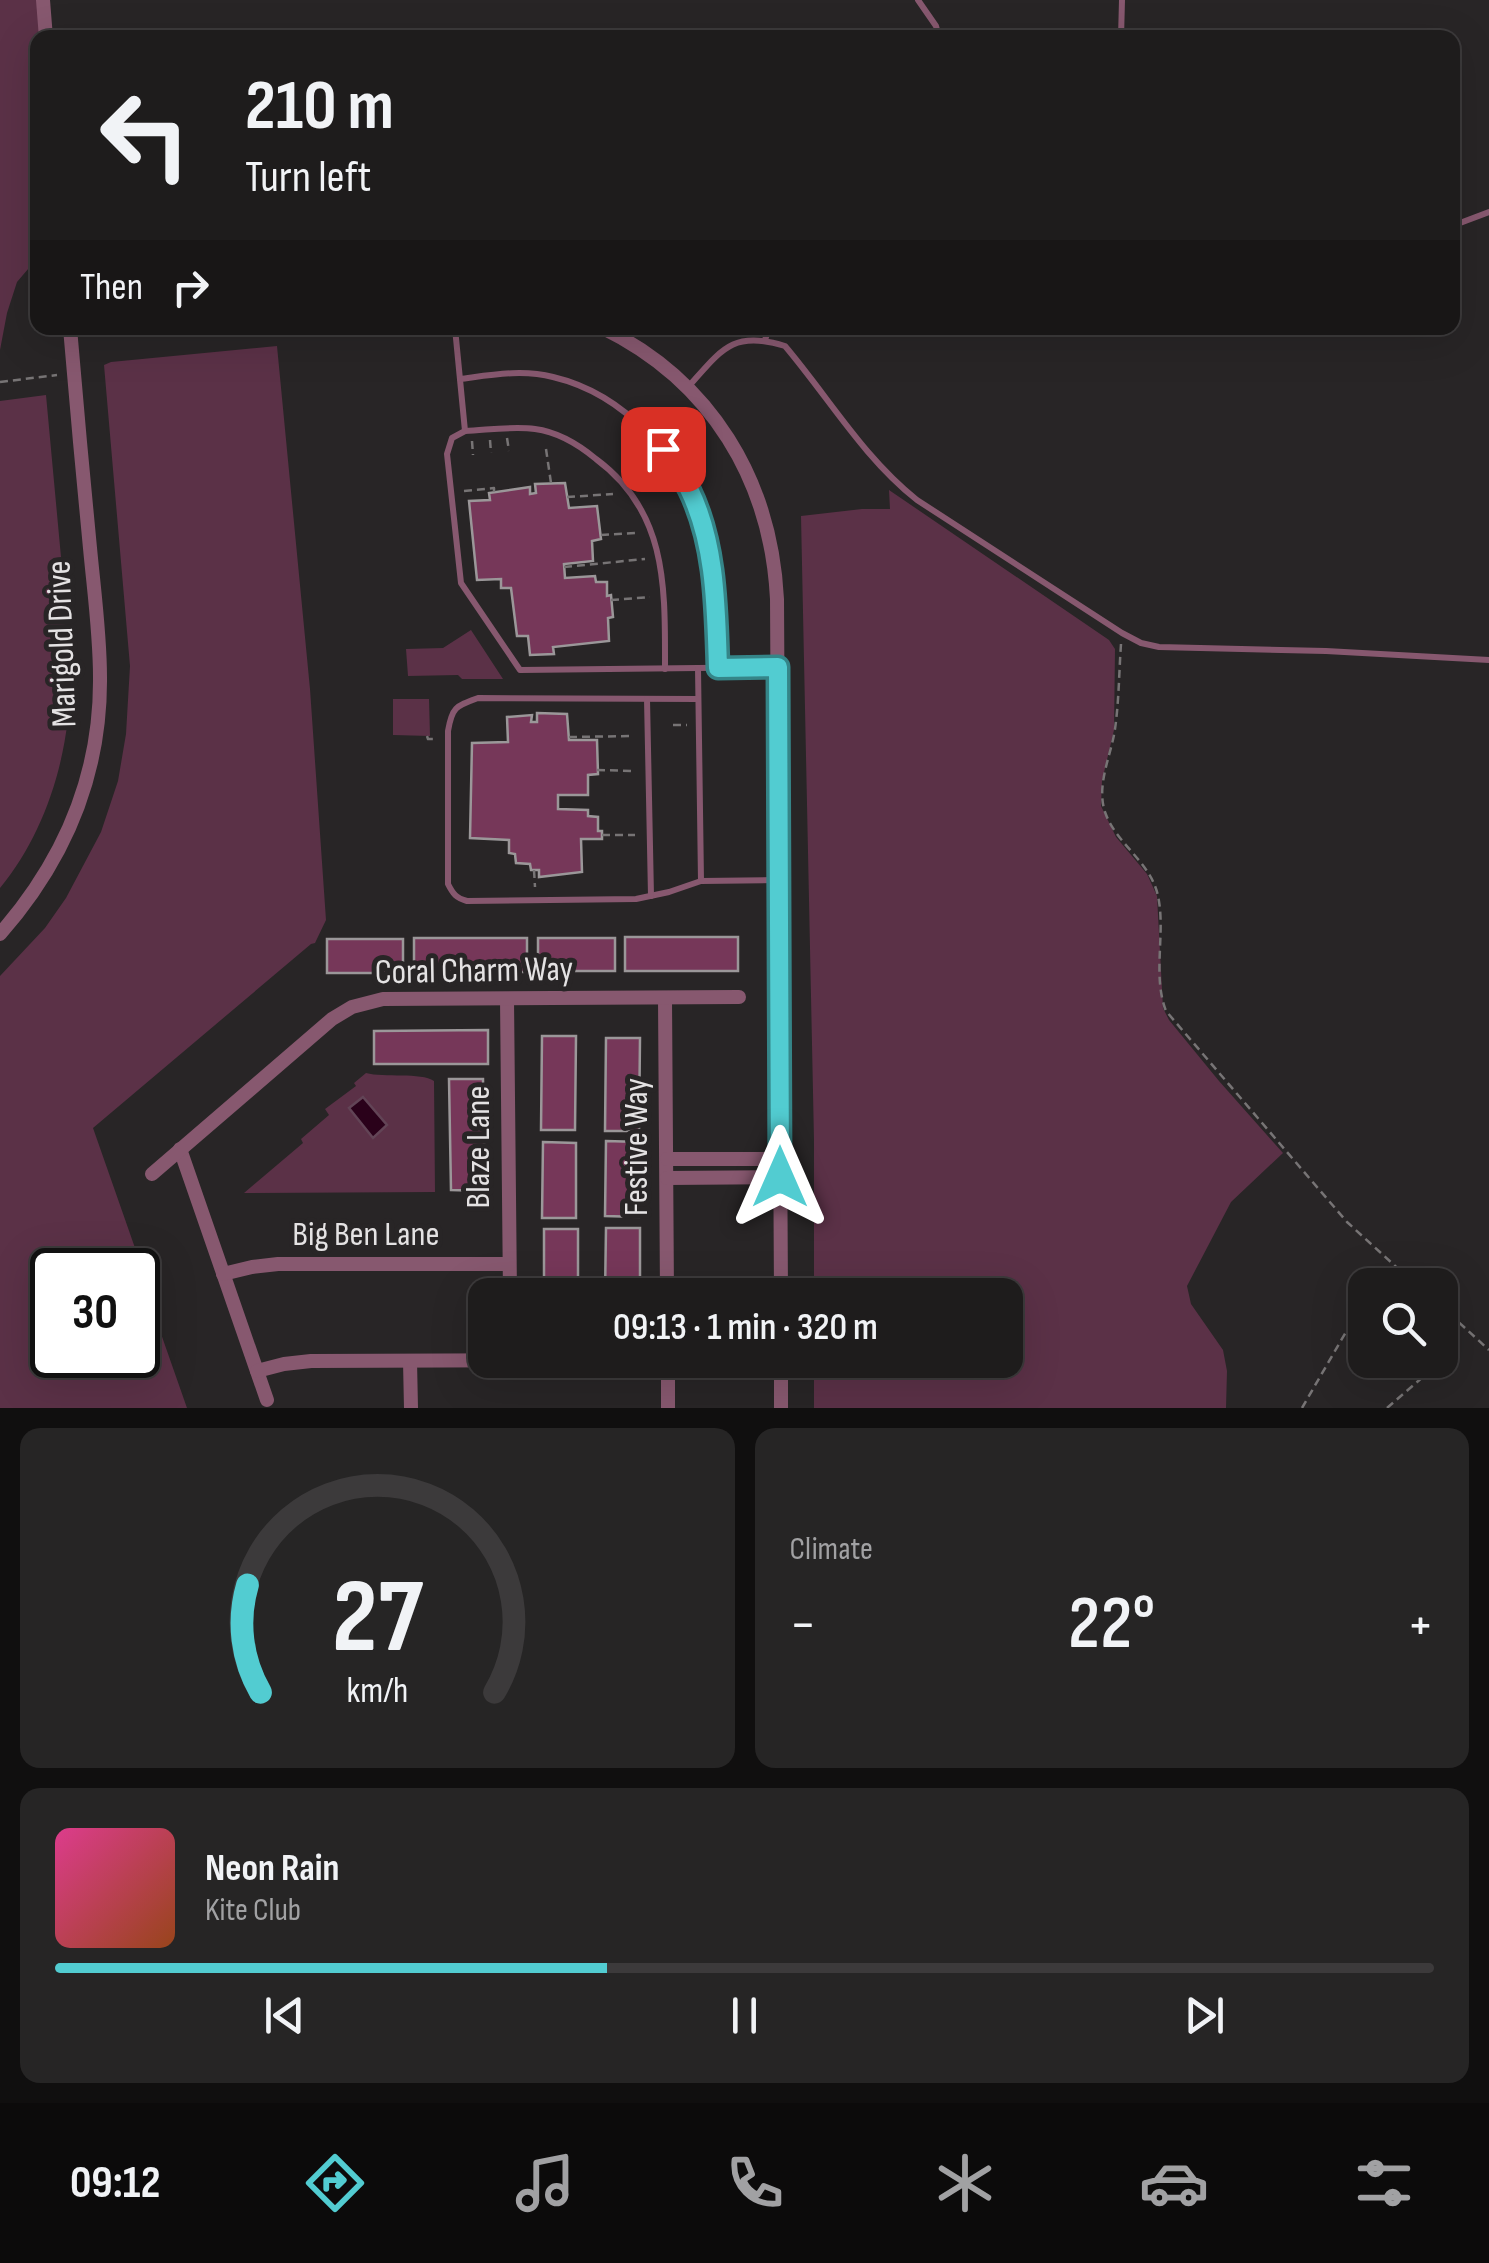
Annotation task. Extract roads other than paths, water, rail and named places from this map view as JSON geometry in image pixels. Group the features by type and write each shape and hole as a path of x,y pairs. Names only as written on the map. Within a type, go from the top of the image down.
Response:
{"street":[{"path":"43,0 45,30"},
{"name":"Marigold Drive","path":"0,934 44,877 69,831 87,782 97,731 99,649 71,335"},
{"path":"615,335 650,355 688,388 721,426 747,471 766,520 776,572 780,1278"},
{"name":"Festive Way","path":"665,998 668,1278"},
{"name":"Coral Charm Way","path":"152,1174 352,1007 383,999 739,998"},
{"name":"Blaze Lane","path":"508,999 509,1278"},
{"path":"180,1150 268,1400"},
{"path":"666,1160 780,1159"},
{"path":"666,1178 780,1177"},
{"name":"Big Ben Lane","path":"224,1274 278,1264 509,1264"},
{"path":"258,1371 297,1362 468,1360"},
{"path":"410,1361 411,1408"},
{"path":"668,1378 668,1408"},
{"path":"781,1378 781,1408"}],"lane":[{"path":"918,0 937,30"},
{"path":"1121,30 1122,0"},
{"path":"1460,223 1489,212"},
{"path":"457,335 465,431"},
{"path":"766,340 767,335"},
{"path":"688,388 712,360 740,339 766,340 785,346 872,459 897,484 1142,643 1160,648 1326,651 1489,660"},
{"path":"460,380 524,372 554,377 592,392 628,415 663,449 688,488 704,529 712,566 718,668"},
{"path":"665,669 662,577 657,550 645,513 610,469 580,446 536,429 465,431 452,438 446,454 461,583 520,670 665,669 778,667"},
{"path":"698,668 701,882"},
{"path":"698,699 478,698 458,705 448,731 448,884 457,898 467,901 636,899 701,882 779,880"},
{"path":"647,698 651,896"}]}
